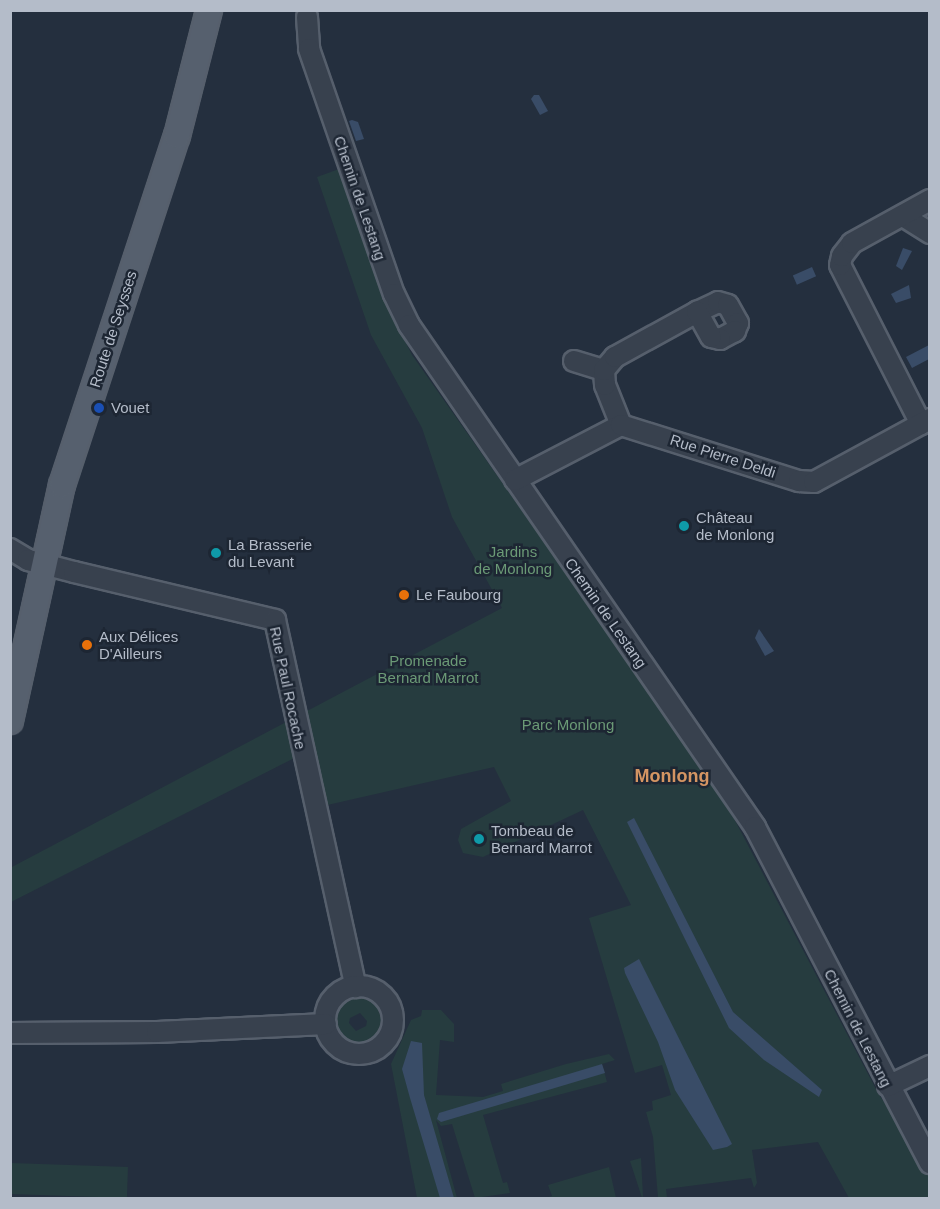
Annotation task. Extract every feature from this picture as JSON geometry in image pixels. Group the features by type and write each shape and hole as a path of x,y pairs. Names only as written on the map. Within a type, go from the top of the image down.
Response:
{"main road":[{"name":"Route de Seysses","path":"10,721 62,484 177,136 209,10"}],"street":[{"name":"Chemin de Lestang","path":"310,13 309,49 401,310 515,480 755,827 930,1163"},
{"path":"925,422 840,265 842,256 852,243 930,200"},
{"path":"903,216 930,233"},
{"path":"515,480 621,424 605,385 604,370 615,357 698,312"},
{"path":"574,361 604,370"},
{"name":"Rue Pierre Deldi","path":"621,424 805,482 821,480 925,422"},
{"path":"10,549 44,564"},
{"name":"Rue Paul Rocache","path":"44,564 275,620 356,987"},
{"path":"356,987 374,990 390,1006 390,1035 383,1044 362,1054 344,1051 328,1034 326,1024 328,1006 335,996 356,987"},
{"path":"10,1022 16,1036 326,1024"},
{"path":"888,1086 930,1065"}],"green space":[{"path":"339,169 388,307 412,355 719,790 878,1093 929,1170 929,1198 849,1198 818,1142 752,1150 757,1183 754,1188 751,1178 666,1189 667,1198 658,1198 653,1137 646,1112 653,1110 652,1101 671,1095 662,1065 635,1073 589,918 631,905 583,810 483,857 463,853 458,840 461,829 511,801 494,767 323,806 314,748 11,902 10,868 502,608 452,517 422,428 371,335 317,177"},
{"path":"357,997 370,1000 380,1010 382,1024 377,1036 366,1044 352,1045 341,1038 334,1026 336,1012 344,1002","holes":["360,1013 367,1021 366,1026 356,1031 349,1023 350,1018"]},
{"path":"422,1010 441,1010 454,1024 454,1042 440,1040 436,1095 483,1097 503,1091 501,1084 566,1064 609,1054 615,1060 602,1064 607,1082 483,1115 503,1183 507,1182 510,1193 475,1198 452,1124 441,1126 436,1120 457,1198 417,1198 391,1064 411,1020 421,1016"},
{"path":"641,1158 643,1196 642,1198 630,1161"},
{"path":"11,1163 128,1167 127,1198 10,1194"},
{"path":"609,1167 616,1198 545,1198 552,1196 548,1185"}],"water":[{"path":"534,95 539,95 548,111 540,115 531,99"},
{"path":"349,121 358,122 364,139 356,141"},
{"path":"903,248 912,251 902,270 896,266"},
{"path":"812,267 816,276 797,285 793,276"},
{"path":"909,285 911,298 896,303 891,294"},
{"path":"929,345 929,359 912,368 906,357"},
{"path":"759,629 774,651 765,656 755,638"},
{"path":"634,818 733,1012 822,1090 819,1097 764,1060 729,1028 627,822"},
{"path":"639,959 732,1144 727,1147 713,1150 675,1090 658,1042 625,973 624,968"},
{"path":"411,1041 422,1043 424,1095 454,1198 440,1198 402,1069"},
{"path":"602,1064 605,1073 441,1122 437,1119 439,1113"}],"place":[{"name":"Vouet","path":"99,408"},
{"name":"Château de Monlong","path":"684,526"},
{"name":"La Brasserie du Levant","path":"216,553"},
{"name":"Le Faubourg","path":"404,595"},
{"name":"Aux Délices D'Ailleurs","path":"87,645"},
{"name":"Tombeau de Bernard Marrot","path":"479,839"}],"district":[{"name":"Monlong","path":"672,776"}],"park label":[{"name":"Jardins de Monlong","path":"513,560"},
{"name":"Promenade Bernard Marrot","path":"428,668"},
{"name":"Parc Monlong","path":"568,725"}]}
